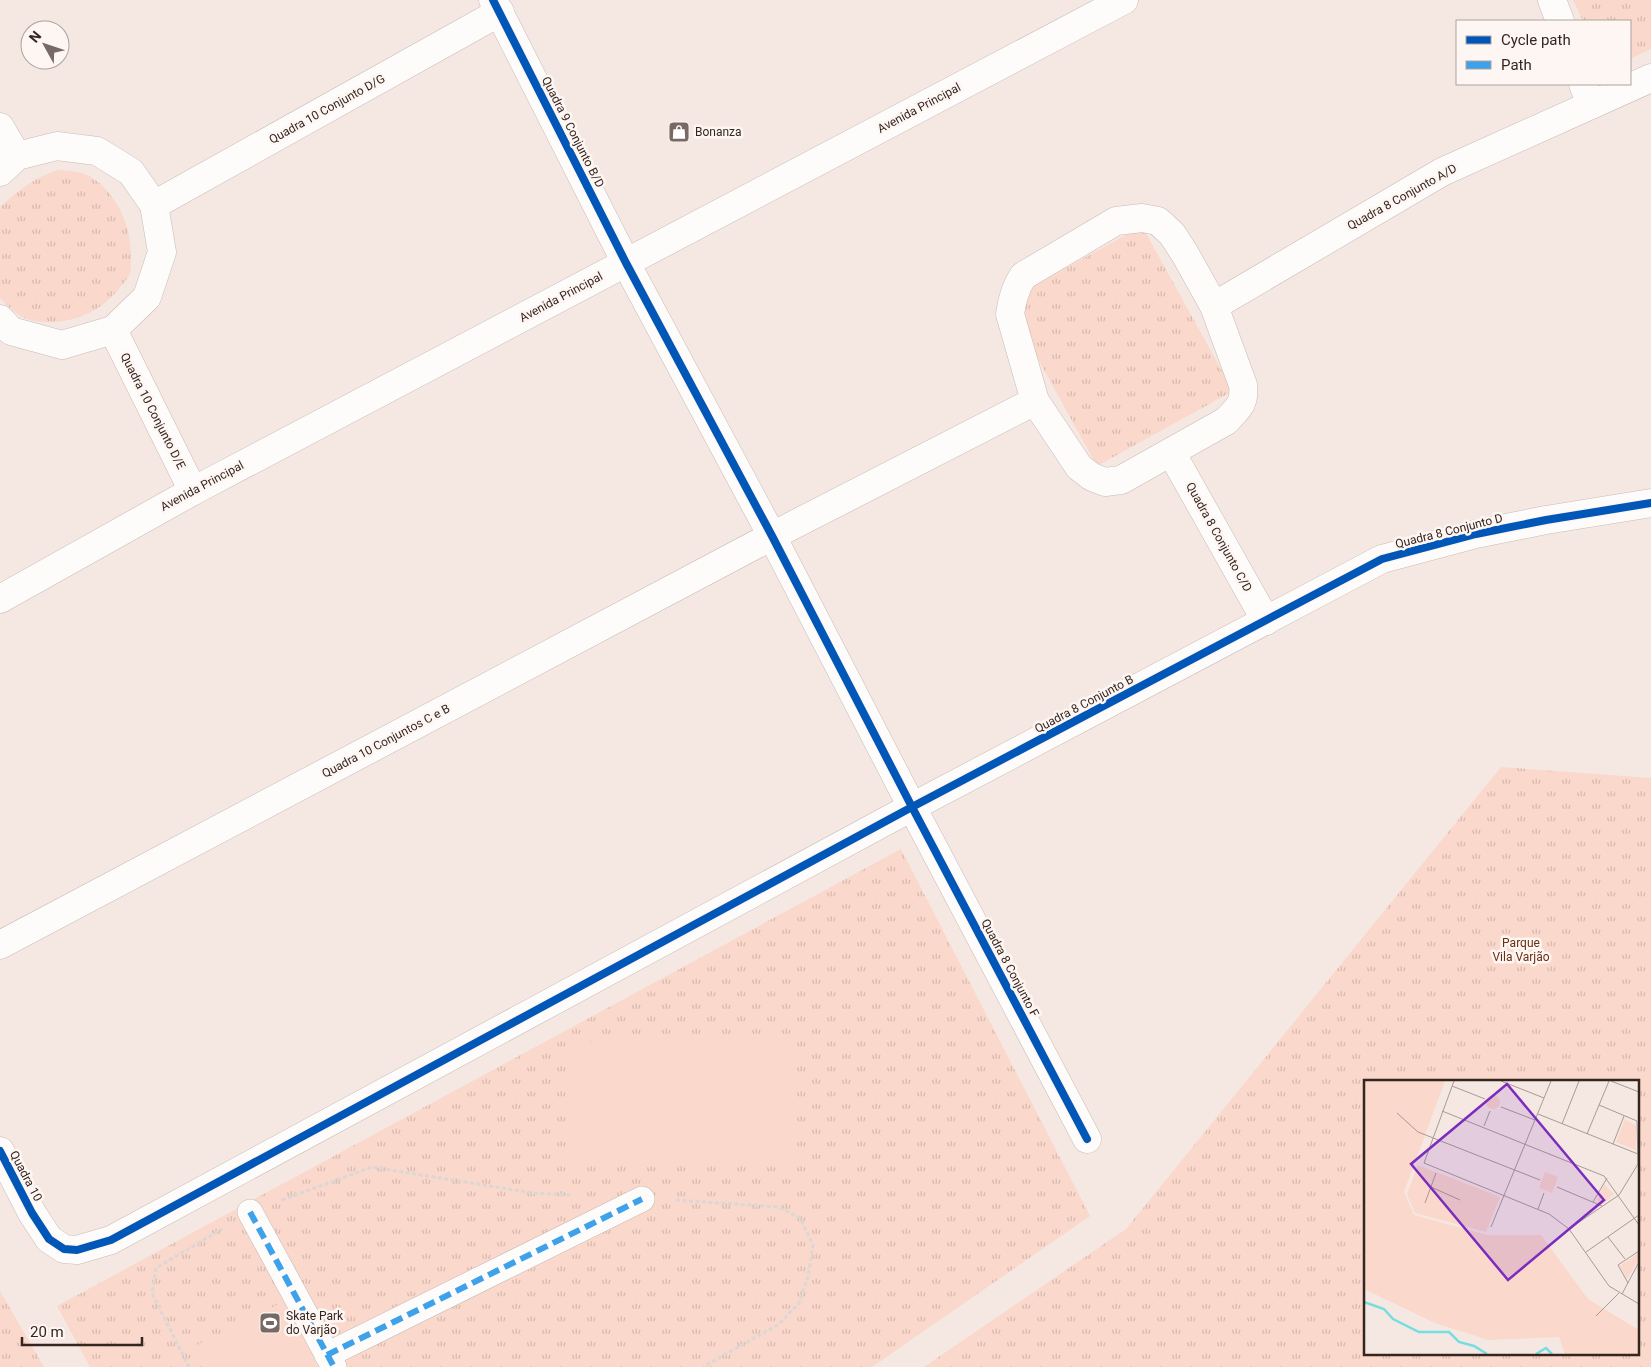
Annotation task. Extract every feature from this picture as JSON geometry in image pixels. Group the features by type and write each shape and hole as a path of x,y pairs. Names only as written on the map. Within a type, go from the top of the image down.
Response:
{"street":[{"name":"Avenida Principal","path":"0,599 193,491 1124,0"},
{"path":"1552,0 1560,20"},
{"name":"Quadra 9 Conjunto B/D","path":"497,6 626,263 772,536"},
{"name":"Quadra 10 Conjunto D/G","path":"154,205 497,6"},
{"name":"Quadra 8 Conjunto A/D","path":"1631,83 1651,78"},
{"name":"Quadra 8 Conjunto A/D","path":"1214,306 1442,172 1587,95 1625,85"},
{"path":"0,127 9,164 57,146 96,151 131,172 154,205 162,252 147,297 113,330 62,345 11,331 0,319"},
{"path":"1142,218 1158,221 1172,234 1214,306 1243,385 1244,398 1238,409 1226,421 1121,480 1105,482 1092,477 1079,467 1035,401 1010,314 1011,303 1018,283 1023,276 1116,221 1142,218"},
{"name":"Quadra 10 Conjunto D/E","path":"113,330 193,491"},
{"name":"Quadra 10 Conjuntos C e B","path":"0,945 772,536 1035,401"},
{"name":"Quadra 8 Conjunto C/D","path":"1171,452 1266,621"},
{"name":"Quadra 8 Conjunto D","path":"1266,621 1382,560 1476,534 1546,520 1651,503"},
{"name":"Quadra 8 Conjunto F","path":"772,536 912,807 1088,1139"},
{"name":"Quadra 8 Conjunto B","path":"32,1212 49,1239 64,1249 77,1250 111,1240 912,807 1266,621"},
{"name":"Quadra 10","path":"0,1151 32,1212"},
{"path":"250,1212 331,1361 642,1199"}],"path":[{"path":"152,1293 189,1367"}],"green space":[{"path":"1573,0 1651,0 1651,49 1631,59 1631,20 1583,20"},
{"path":"58,170 79,172 91,177 101,184 116,202 129,235 131,271 113,296 92,311 68,320 43,322 21,316 0,298 0,207 27,185 42,176"},
{"path":"1142,226 1233,391 1097,466 1006,301"},
{"name":"Parque Vila Varjão","path":"1501,767 1651,778 1651,1367 924,1367 1126,1229"},
{"path":"901,849 1090,1216 872,1367 90,1367 57,1306"},
{"path":"792,1038 793,1160 570,1164 569,1042"},
{"path":"0,1291 44,1367 0,1367"},
{"name":"Skate Park do Varjão","path":"287,1300 320,1367 208,1367 197,1345"}],"marked path":[{"path":"327,1355 642,1199"},
{"path":"250,1212 334,1367"}],"cycle path":[{"path":"493,0 626,263 772,536 1087,1139"},
{"path":"0,1151 32,1213 49,1239 64,1249 77,1250 111,1240 912,807 1382,559 1476,534 1546,520 1651,503"}],"place":[{"name":"Bonanza","path":"679,132"},
{"name":"Skate Park do Varjão","path":"270,1323"}]}
